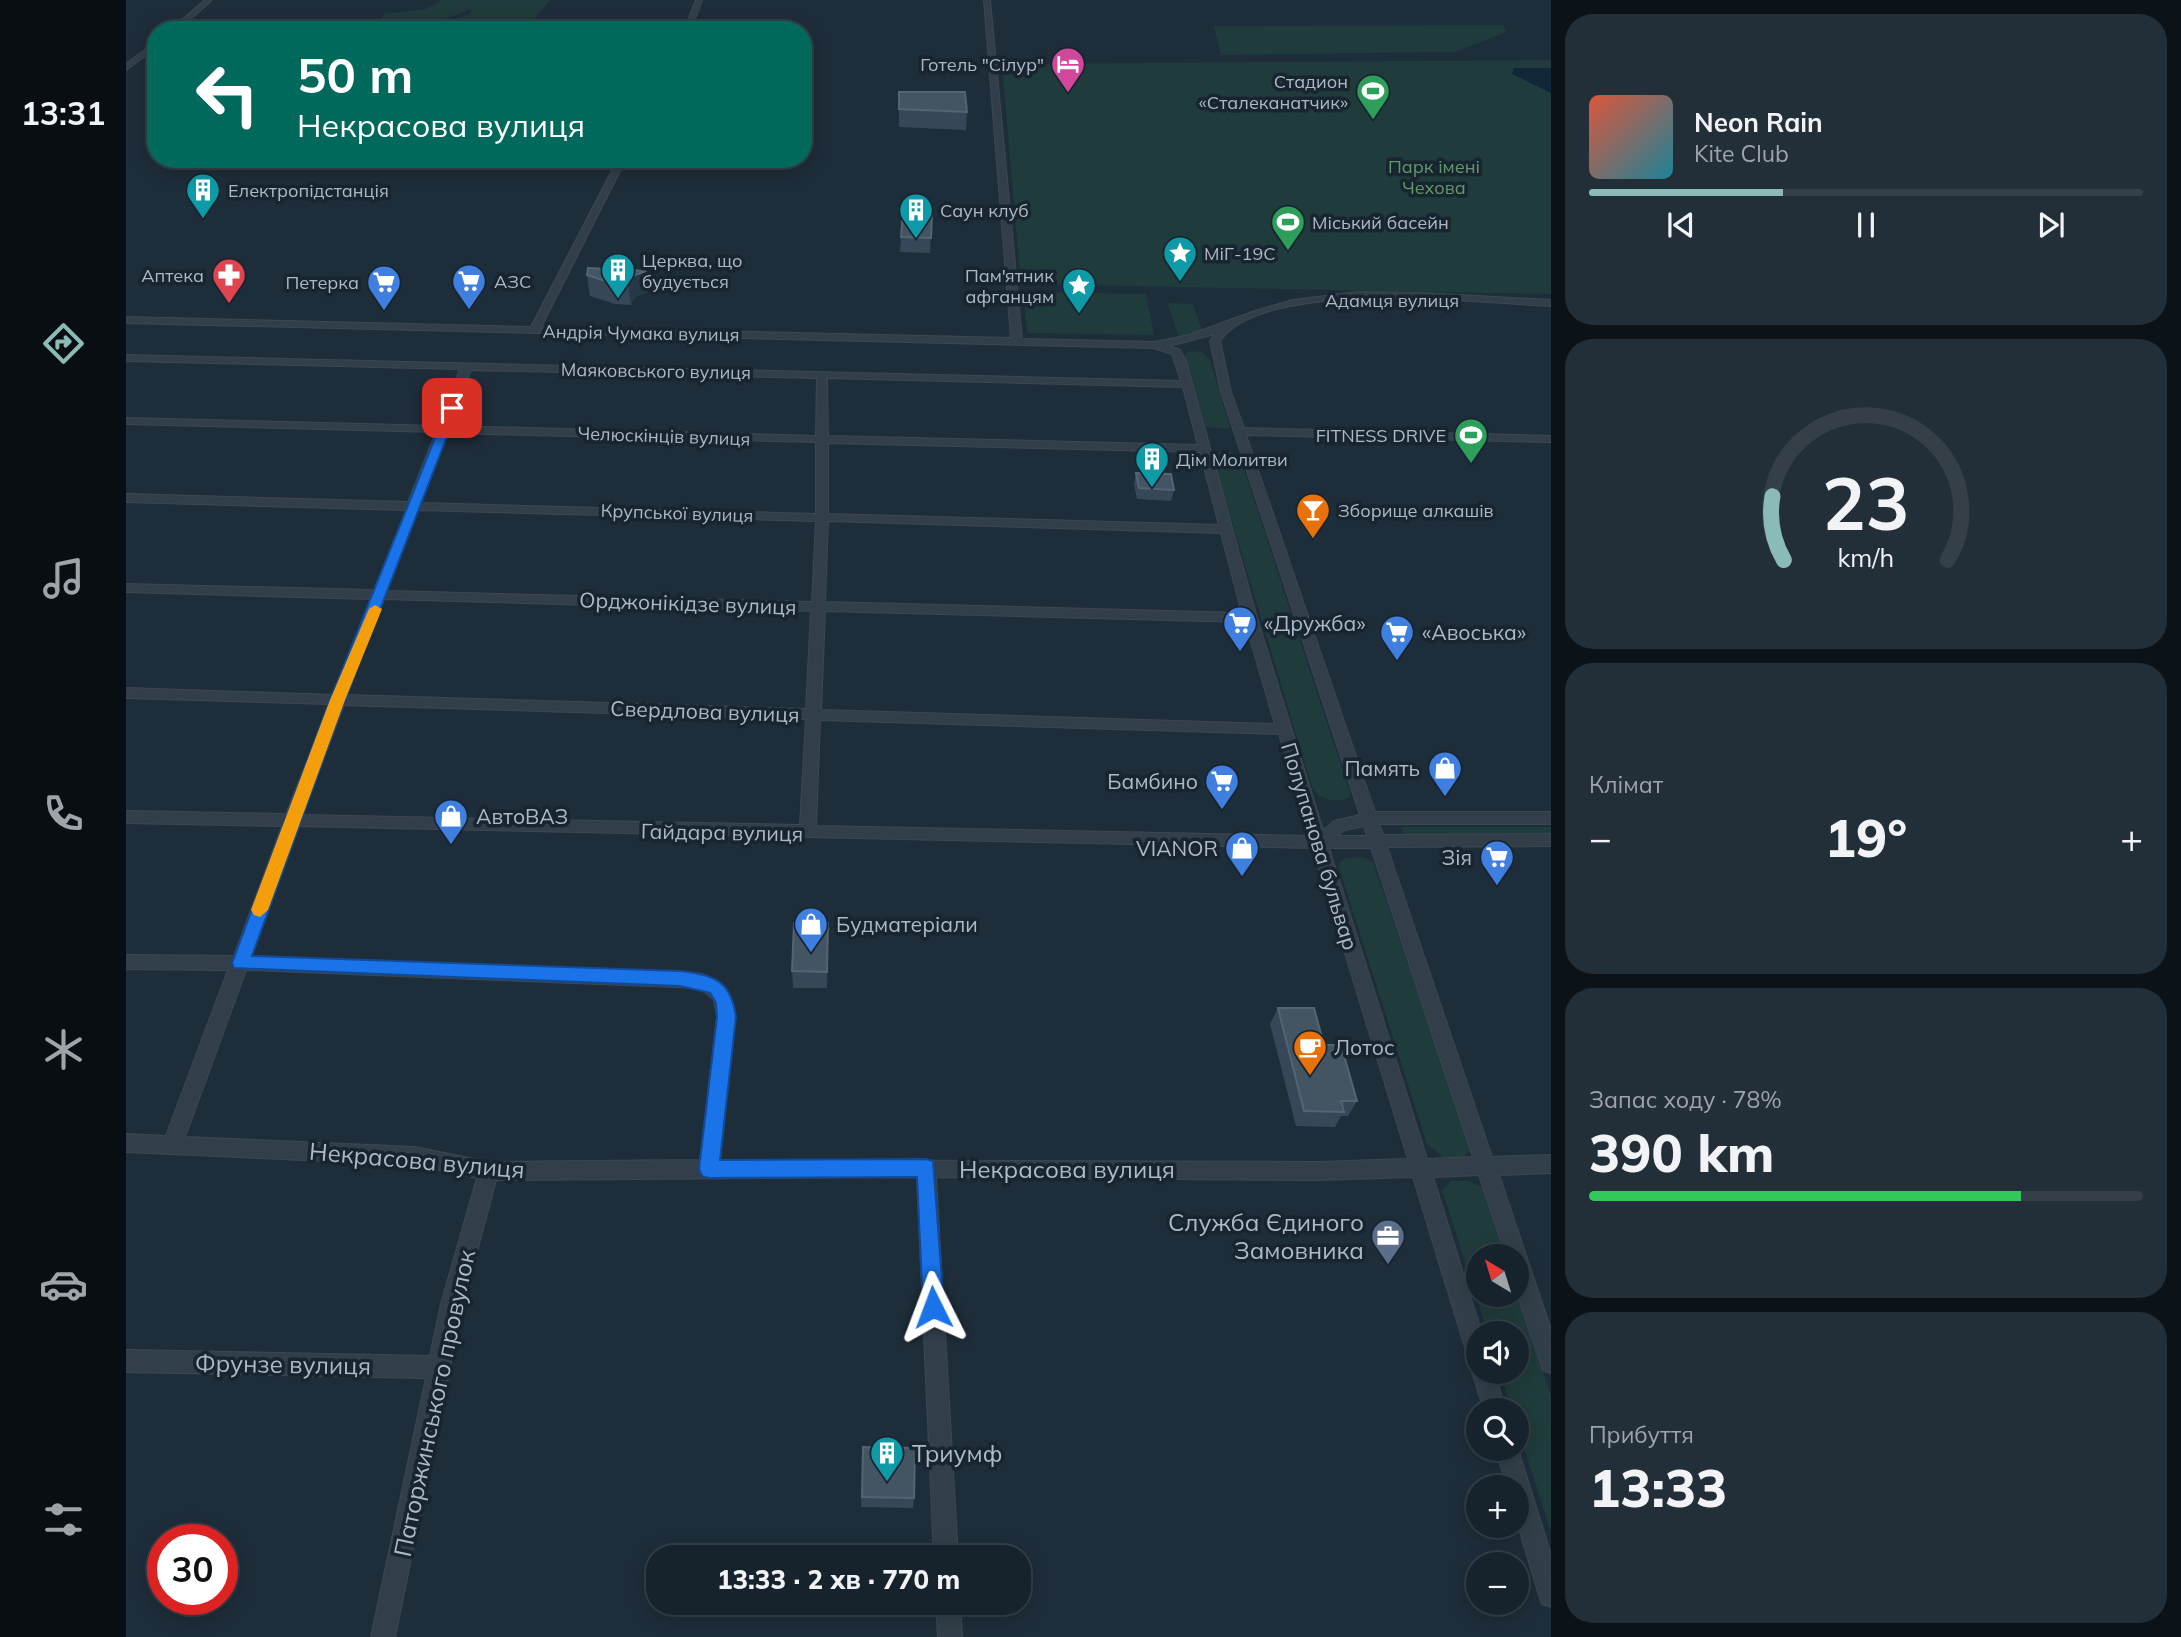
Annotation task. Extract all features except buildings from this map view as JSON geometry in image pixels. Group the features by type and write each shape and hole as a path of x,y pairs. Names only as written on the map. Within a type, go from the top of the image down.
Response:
{"street":[{"path":"184,21 209,0"},
{"path":"691,21 699,0"},
{"path":"987,0 1017,342"},
{"path":"126,68 147,51"},
{"path":"534,330 617,168"},
{"name":"Адамця вулиця","path":"1155,345 1178,343 1291,303 1327,299 1411,297 1551,303"},
{"name":"Андрія Чумака вулиця","path":"126,320 1155,345"},
{"path":"1224,328 1215,341 1216,356 1239,431 1379,841 1511,1244"},
{"path":"1178,343 1209,349 1216,356"},
{"name":"Полупанова бульвар","path":"1155,345 1176,352 1187,384 1202,449 1228,528 1250,618 1468,1321"},
{"name":"Маяковського вулиця","path":"126,358 1187,384"},
{"path":"173,1144 337,700 381,595 467,366"},
{"path":"808,833 822,518 822,375"},
{"name":"Челюскінців вулиця","path":"126,421 1202,449"},
{"path":"1239,431 1551,439"},
{"name":"Крупської вулиця","path":"126,498 1228,528"},
{"name":"Орджонікідзе вулиця","path":"126,588 1250,618"},
{"name":"Свердлова вулиця","path":"126,693 1284,729"},
{"name":"Гайдара вулиця","path":"126,817 291,823 1319,842 1551,840"},
{"path":"1319,842 1340,825 1371,818 1551,818"},
{"path":"126,962 241,963 702,981 716,988 725,1002 726,1017 709,1169"},
{"name":"Некрасова вулиця","path":"126,1143 415,1156 488,1171 926,1168 1317,1171 1551,1164"},
{"path":"926,1168 945,1545"},
{"name":"Паторжинського провулок","path":"383,1637 452,1304 488,1171"},
{"path":"1530,1300 1551,1362"},
{"name":"Фрунзе вулиця","path":"126,1361 439,1367"},
{"path":"1511,1461 1551,1595"},
{"path":"949,1615 950,1637"}],"green space":[{"path":"442,0 550,0 533,21 452,21 473,12 469,10 440,21 379,21 384,14 426,9"},
{"path":"1503,25 1506,32 1455,52 1221,55 1214,26"},
{"name":"Парк імені Чехова","path":"1551,60 1551,294 1021,284 1002,64"},
{"path":"1024,292 1146,294 1154,335 1027,333"},
{"path":"1167,303 1193,304 1202,330 1179,337"},
{"path":"1190,351 1202,352 1210,360 1230,427 1227,429 1206,427 1185,354"},
{"path":"1217,452 1233,452 1240,457 1350,797 1333,800 1324,798 1312,787 1212,455"},
{"path":"1401,827 1551,827 1551,834 1403,835"},
{"path":"1363,857 1373,862 1471,1149 1463,1158 1443,1157 1427,1144 1338,865 1345,858"},
{"path":"1451,1181 1469,1181 1482,1187 1501,1244 1466,1244 1466,1265 1442,1190"},
{"path":"1480,1307 1521,1307 1526,1321 1484,1321"},
{"path":"1529,1330 1551,1396 1551,1532 1528,1461 1529,1398 1508,1398 1504,1384 1529,1384"}],"water":[{"path":"1514,68 1551,68 1551,93 1512,74"}],"slow traffic":[{"path":"260,910 337,700 375,609"}],"place":[{"name":"Готель \"Сілур\"","path":"1068,94"},
{"name":"Стадион «Сталеканатчик»","path":"1373,121"},
{"name":"Електропідстанція","path":"203,220"},
{"name":"Саун клуб","path":"916,240"},
{"name":"Міський басейн","path":"1288,252"},
{"name":"МіГ-19С","path":"1180,283"},
{"name":"Церква, що будується","path":"618,300"},
{"name":"Аптека","path":"229,305"},
{"name":"АЗС","path":"469,311"},
{"name":"Петерка","path":"384,312"},
{"name":"Пам'ятник афганцям","path":"1079,315"},
{"name":"FITNESS DRIVE","path":"1471,465"},
{"name":"Дім Молитви","path":"1152,489"},
{"name":"Зборище алкашів","path":"1313,540"},
{"name":"«Дружба»","path":"1240,653"},
{"name":"«Авоська»","path":"1397,662"},
{"name":"Память","path":"1445,798"},
{"name":"Бамбино","path":"1222,811"},
{"name":"АвтоВАЗ","path":"451,846"},
{"name":"VIANOR","path":"1242,878"},
{"name":"Зія","path":"1497,887"},
{"name":"Будматеріали","path":"811,954"},
{"name":"Лотос","path":"1310,1077"},
{"name":"Служба Єдиного Замовника","path":"1388,1266"},
{"name":"Триумф","path":"887,1483"}],"route":[{"path":"452,408 381,595 337,700 241,963 680,978 702,981 716,988 725,1002 726,1017 709,1169 926,1168 933,1307"}]}
